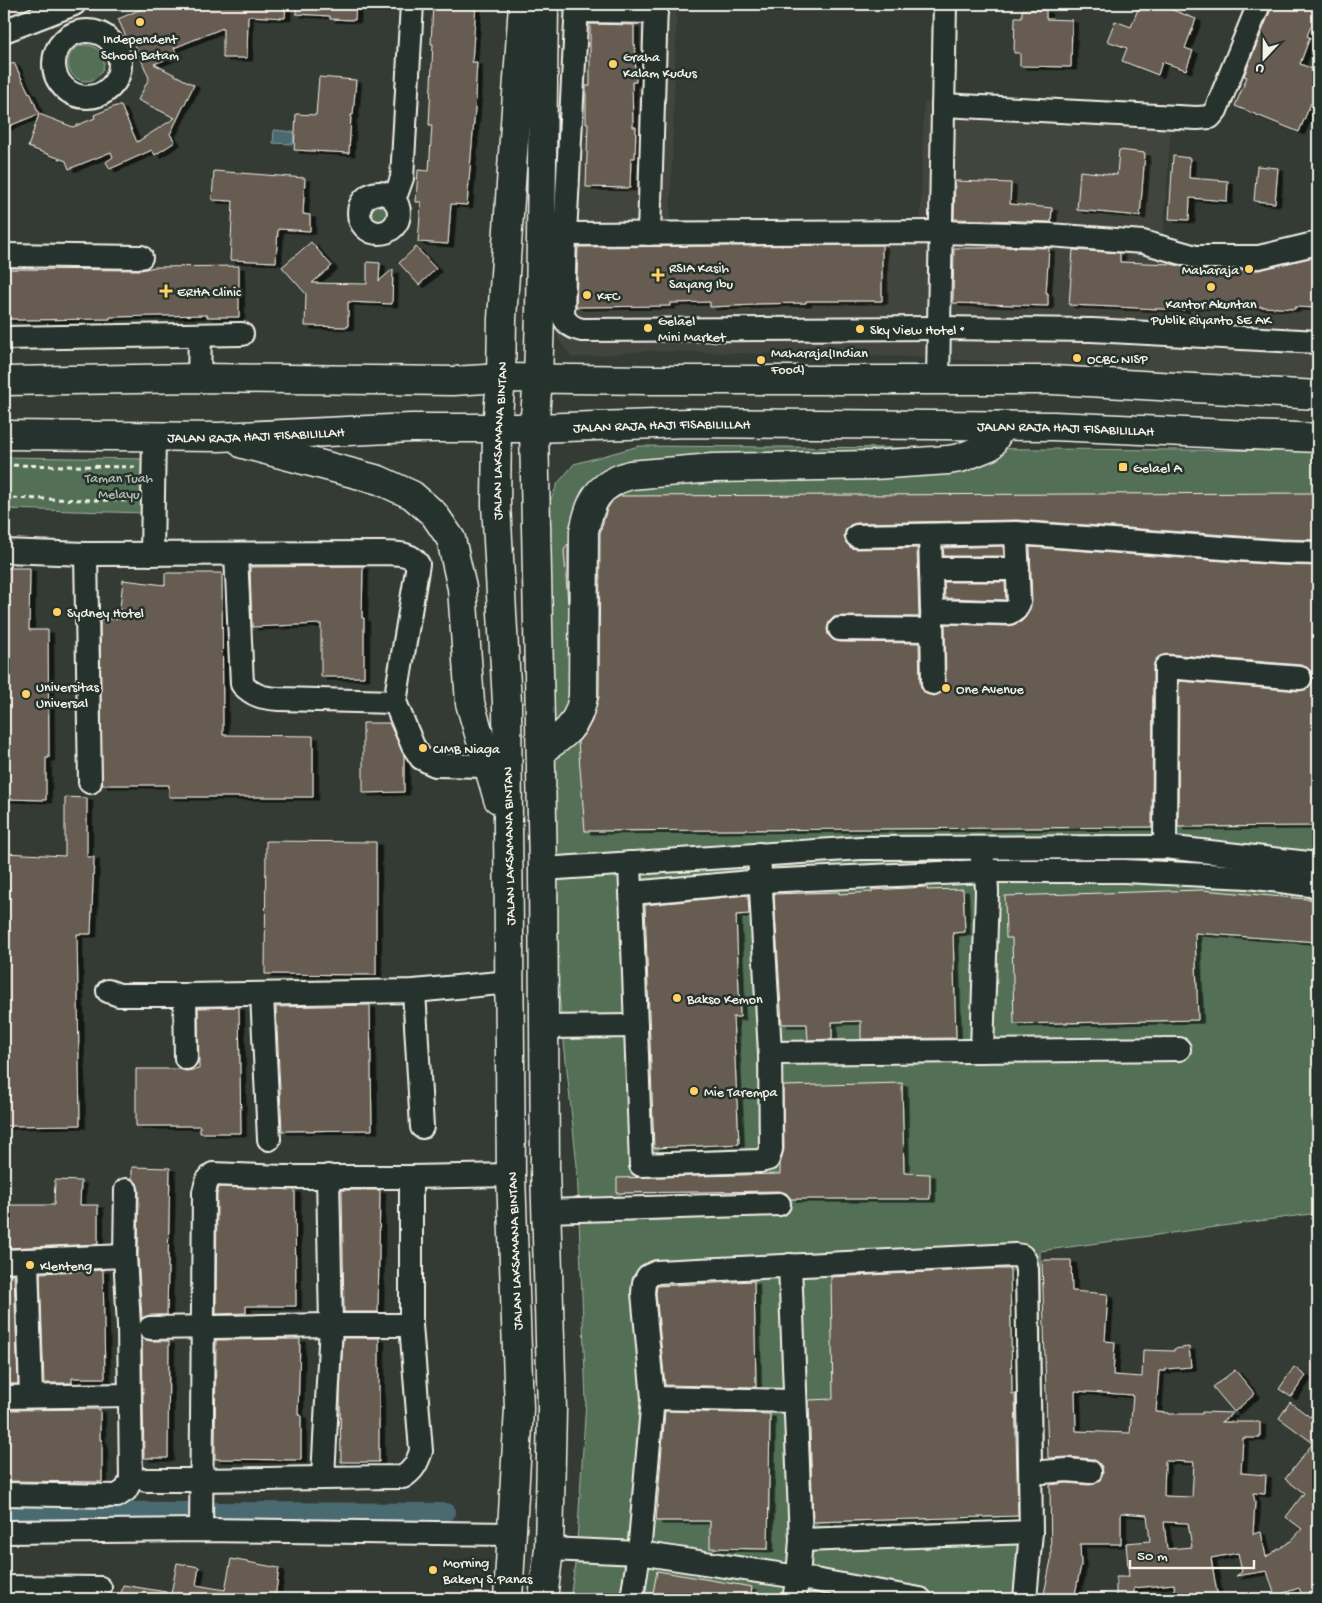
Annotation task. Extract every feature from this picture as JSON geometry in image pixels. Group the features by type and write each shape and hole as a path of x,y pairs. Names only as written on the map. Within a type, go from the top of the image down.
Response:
{"main road":[{"name":"JALAN LAKSAMANA BINTAN","path":"508,1599 519,1409 511,1175 507,702 496,504 502,319 523,4"},
{"path":"543,1599 549,1549 552,1410 546,1211 543,869 534,428 540,315 544,4"},
{"path":"4,381 199,378 454,381 501,378 1053,380 1318,395"},
{"name":"JALAN RAJA HAJI FISABILILLAH","path":"4,435 219,437 411,428 534,428 688,423 1054,426 1318,438"},
{"path":"541,750 563,736 581,710 583,697 584,531 589,509 596,495 607,486 618,479 630,476 712,468 874,465 960,458 990,446 1002,426"},
{"path":"219,437 379,480 412,495 434,514 451,539 462,588 470,703 507,829"},
{"path":"519,1409 552,1410"}],"street":[{"path":"392,197 400,186 402,178 412,4"},
{"path":"938,379 945,4"},
{"path":"943,105 1188,118 1210,117 1216,110 1259,4"},
{"path":"4,31 70,6 74,34"},
{"path":"649,234 656,8 577,7 565,234 563,314 566,322 576,328 582,330 938,328 1092,330 1318,342"},
{"path":"565,234 940,232 1050,235 1143,242 1196,256 1259,257 1318,243"},
{"path":"4,255 141,257"},
{"path":"4,338 242,334"},
{"path":"199,378 200,335"},
{"path":"152,554 154,437"},
{"path":"840,629 1010,613 1015,610 1019,603 1016,533"},
{"path":"857,536 1016,533 1279,552 1318,553"},
{"path":"930,535 933,683"},
{"path":"4,551 86,554 382,553 407,555 414,558 418,564 395,702 413,746 421,758 435,765 488,766"},
{"path":"86,554 90,782"},
{"path":"236,554 242,684 249,692 262,698 395,702"},
{"path":"931,569 1018,569"},
{"path":"1165,847 1166,667 1300,678"},
{"path":"1118,847 1124,872"},
{"path":"543,869 862,848 1165,847 1318,864"},
{"path":"978,848 986,871 982,1051"},
{"path":"630,863 641,1165 760,1161 768,1158 771,1149 770,1053 760,854"},
{"path":"632,893 761,881 986,871 1124,872 1249,877 1318,886"},
{"path":"108,991 119,994 185,996 414,991 510,982"},
{"path":"414,991 422,1127"},
{"path":"262,994 269,1139"},
{"path":"185,996 186,1058"},
{"path":"543,1027 636,1026"},
{"path":"770,1053 1179,1049"},
{"path":"201,1526 202,1327 204,1192 206,1181 213,1174 284,1177 511,1175"},
{"path":"323,1476 331,1325 328,1176"},
{"path":"146,1480 202,1487 323,1476 403,1477 411,1472 421,1452 411,1326 411,1177"},
{"path":"4,1494 117,1496 126,1490 130,1480 129,1325 125,1256 126,1190"},
{"path":"546,1211 779,1204"},
{"path":"632,1599 639,1553 653,1398 643,1293 644,1283 648,1276 657,1272 1008,1255 1022,1256 1027,1270 1031,1532 1025,1599"},
{"path":"4,1260 125,1256"},
{"path":"27,1260 31,1396"},
{"path":"790,1265 801,1540 794,1599"},
{"path":"150,1328 331,1325 411,1326"},
{"path":"4,1396 129,1395"},
{"path":"653,1398 795,1401"},
{"path":"1031,1473 1067,1470 1090,1472"},
{"path":"4,1532 201,1526 511,1534"},
{"path":"801,1540 1031,1532"},
{"path":"549,1549 639,1553 798,1576 920,1599"},
{"path":"4,1587 100,1588"}],"path":[{"path":"4,465 143,467"},
{"path":"4,498 140,501"}],"shaded area":[{"path":"554,4 677,4 670,225 920,228 924,102 1171,121 1163,240 1197,250 1258,250 1318,236 1318,395 1061,367 917,357 645,351 572,358 558,339 564,203"}],"green space":[{"path":"86,45 93,46 99,50 103,56 103,70 99,76 93,80 86,81 79,80 73,76 69,70 68,63 69,56 73,50 79,46"},
{"path":"374,201 382,201 389,208 389,216 382,223 374,223 367,216 367,208"},
{"path":"639,446 1318,451 1318,1213 1040,1251 1043,1528 1036,1599 570,1599 576,1557 586,1401 577,1166 546,870 530,547 558,483 574,464"},
{"name":"Taman Tuah Melayu","path":"4,457 146,459 146,513 4,509"}],"water":[{"path":"274,130 294,132 293,144 273,143"}],"building":[{"path":"153,4 155,10 170,4 286,4 285,18 248,16 247,58 223,58 223,28 174,48 177,55 154,64 194,85 170,134 175,142 155,155 152,150 110,169 106,162 113,157 111,152 69,169 66,161 28,147 39,114 73,127 95,118 94,115 116,106 121,106 137,142 175,118 138,100 149,78 132,38 128,41 118,19"},
{"path":"296,4 356,4 355,20 330,19 330,16 296,14"},
{"path":"433,4 476,4 472,62 477,62 476,96 467,205 451,204 448,244 418,242 421,202 416,202 418,170 429,171 432,125 429,125"},
{"path":"1140,4 1157,4 1196,19 1185,48 1193,51 1186,70 1162,62 1158,75 1122,61 1127,48 1107,41 1115,21 1131,27"},
{"path":"1272,4 1318,4 1318,9 1307,36 1310,37 1300,64 1318,71 1318,105 1311,103 1299,132 1235,106 1247,77 1244,76"},
{"path":"1022,10 1046,10 1046,19 1072,20 1071,67 1020,66 1020,53 1014,53 1015,17 1022,17"},
{"path":"590,24 634,25 636,82 632,82 633,127 636,127 635,158 631,158 630,188 586,187 588,123 586,123 586,86 590,86"},
{"path":"14,63 30,92 39,114 4,128 4,67"},
{"path":"319,77 356,80 353,115 351,115 349,153 294,150 296,114 316,115"},
{"path":"1119,150 1145,153 1140,216 1077,210 1080,171 1117,175"},
{"path":"1173,156 1190,158 1189,178 1228,181 1227,201 1190,198 1189,220 1169,219"},
{"path":"1257,166 1278,168 1275,203 1254,201"},
{"path":"214,171 305,178 303,214 310,215 310,231 278,229 276,262 230,260 233,201 212,200"},
{"path":"955,181 1011,183 1010,204 1052,208 1051,222 954,219"},
{"path":"311,242 332,266 312,283 367,284 367,262 380,263 379,281 393,269 392,304 348,302 348,327 305,326 306,294 282,267"},
{"path":"882,245 882,301 806,301 806,303 710,307 710,302 670,303 670,306 576,307 578,247"},
{"path":"416,247 436,269 419,285 399,263"},
{"path":"954,248 1049,248 1046,293 1048,293 1048,306 953,303"},
{"path":"1073,250 1120,253 1120,262 1171,264 1196,270 1259,270 1318,256 1318,308 1295,307 1295,309 1235,305 1235,308 1184,306 1184,310 1069,305"},
{"path":"239,266 239,317 207,317 207,315 110,317 110,319 4,319 4,269 141,270 155,267"},
{"name":"One Avenue","path":"1318,493 1318,540 1280,539 1017,520 856,523 846,529 844,536 846,543 851,548 917,548 919,617 840,616 834,617 829,622 827,629 828,635 833,640 840,642 919,643 920,684 926,694 934,696 944,690 946,683 945,624 1009,626 1021,622 1026,617 1032,602 1030,547 1278,565 1318,566 1318,826 1178,827 1179,681 1299,691 1305,690 1310,686 1313,679 1312,672 1301,665 1167,654 1160,656 1155,661 1153,667 1152,827 585,831 578,742 592,721 599,697 600,533 607,509 613,500 620,496"},
{"path":"568,544 568,603 564,550"},
{"path":"1003,546 1004,556 944,556 943,548"},
{"path":"363,566 364,677 321,677 321,624 252,627 250,567"},
{"name":"Universitas Universal","path":"4,568 30,568 29,630 48,630 49,758 46,758 46,800 4,799"},
{"path":"165,573 222,573 223,735 313,736 313,797 169,797 169,785 102,785 100,619 119,619 123,580 165,585"},
{"path":"944,582 1005,582 1006,600 945,598"},
{"path":"363,723 389,723 404,755 404,792 363,793"},
{"path":"65,797 87,798 87,857 94,857 91,934 77,934 80,1125 5,1126 4,853 65,856"},
{"path":"266,841 376,842 376,975 265,974"},
{"path":"927,887 927,890 963,889 965,932 953,933 956,1038 861,1039 861,1021 832,1022 832,1039 808,1040 807,1024 782,1024 774,894 839,892 839,894"},
{"path":"1202,890 1318,900 1318,942 1195,933 1198,1020 1014,1024 1012,938 1006,938 1005,896"},
{"path":"748,895 749,914 736,915 740,1017 733,1017 739,1144 654,1148 645,905"},
{"path":"370,1005 372,1130 282,1131 276,1007"},
{"path":"239,1007 241,1133 200,1133 200,1126 136,1126 136,1069 179,1069 186,1071 199,1069 198,1008"},
{"path":"902,1083 904,1173 930,1174 930,1199 791,1199 786,1193 779,1191 617,1193 617,1178 780,1174 780,1164 784,1149 783,1086"},
{"path":"132,1167 170,1168 167,1315 150,1315 142,1318 138,1256 139,1190 137,1183 132,1179"},
{"path":"55,1180 81,1181 80,1205 98,1205 98,1244 4,1248 4,1205 54,1205"},
{"path":"219,1187 295,1190 296,1306 246,1306 246,1313 216,1314 217,1194"},
{"path":"342,1190 380,1190 378,1312 344,1312"},
{"path":"1042,1260 1071,1260 1072,1291 1108,1294 1105,1341 1115,1342 1113,1375 1142,1377 1143,1350 1174,1351 1174,1349 1189,1347 1191,1367 1159,1371 1156,1412 1168,1414 1233,1413 1221,1422 1260,1422 1260,1438 1243,1438 1241,1473 1266,1475 1265,1494 1253,1493 1255,1502 1253,1534 1261,1532 1266,1557 1291,1541 1302,1529 1286,1517 1304,1493 1285,1479 1313,1443 1279,1418 1290,1402 1310,1417 1318,1406 1318,1599 1304,1599 1299,1588 1275,1596 1267,1571 1236,1576 1242,1572 1238,1553 1211,1558 1218,1599 1176,1599 1174,1584 1134,1588 1134,1599 1116,1599 1116,1577 1129,1577 1126,1543 1150,1541 1147,1515 1121,1513 1121,1544 1080,1544 1081,1565 1074,1599 1043,1599 1051,1560 1050,1485 1067,1483 1095,1484 1100,1480 1103,1473 1102,1467 1092,1459 1048,1458","holes":["1075,1391 1133,1395 1130,1433 1076,1431","1165,1461 1194,1462 1192,1497 1164,1496","1164,1522 1188,1523 1192,1547 1167,1549"]},
{"path":"1010,1269 1012,1394 1015,1394 1018,1516 813,1522 809,1400 833,1399 831,1277"},
{"path":"103,1270 105,1378 72,1378 72,1383 44,1383 40,1273"},
{"path":"4,1274 14,1274 18,1384 4,1384"},
{"path":"754,1281 756,1387 665,1385 656,1293 657,1286"},
{"path":"142,1338 150,1341 169,1341 168,1458 144,1458"},
{"path":"343,1338 379,1338 379,1462 341,1462 340,1396"},
{"path":"300,1339 298,1415 301,1415 301,1460 215,1459 216,1340"},
{"path":"1294,1367 1306,1376 1291,1397 1279,1389"},
{"path":"1235,1370 1255,1394 1234,1412 1213,1387"},
{"path":"100,1409 102,1482 4,1481 4,1410"},
{"path":"665,1411 770,1414 768,1549 710,1548 710,1521 656,1521"},
{"path":"231,1559 279,1568 275,1599 170,1599 177,1563 199,1567 196,1585 225,1590"},
{"path":"657,1571 752,1587 750,1599 652,1599"},
{"path":"123,1585 166,1592 166,1599 120,1599"}],"waterway":[{"path":"4,1510 447,1512"}],"place":[{"name":"Independent School Batam","path":"140,22"},
{"name":"Graha Kalam Kudus","path":"613,64"},
{"name":"Maharaja","path":"1249,269"},
{"name":"RSIA Kasih Sayang Ibu","path":"658,275"},
{"name":"Kantor Akuntan Publik Riyanto SE AK","path":"1211,287"},
{"name":"ERHA Clinic","path":"166,291"},
{"name":"KFC","path":"587,295"},
{"name":"Gelael Mini Market","path":"648,328"},
{"name":"Sky View Hotel *","path":"860,329"},
{"name":"OCBC NISP","path":"1077,358"},
{"name":"Maharaja(Indian Food)","path":"761,360"},
{"name":"Gelael A","path":"1123,467"},
{"name":"Sydney Hotel","path":"57,612"},
{"name":"One Avenue","path":"946,688"},
{"name":"Universitas Universal","path":"26,694"},
{"name":"CIMB Niaga","path":"423,748"},
{"name":"Bakso Kemon","path":"677,998"},
{"name":"Mie Tarempa","path":"694,1091"},
{"name":"Klenteng","path":"30,1265"},
{"name":"Morning Bakery S.Panas","path":"433,1570"}]}
